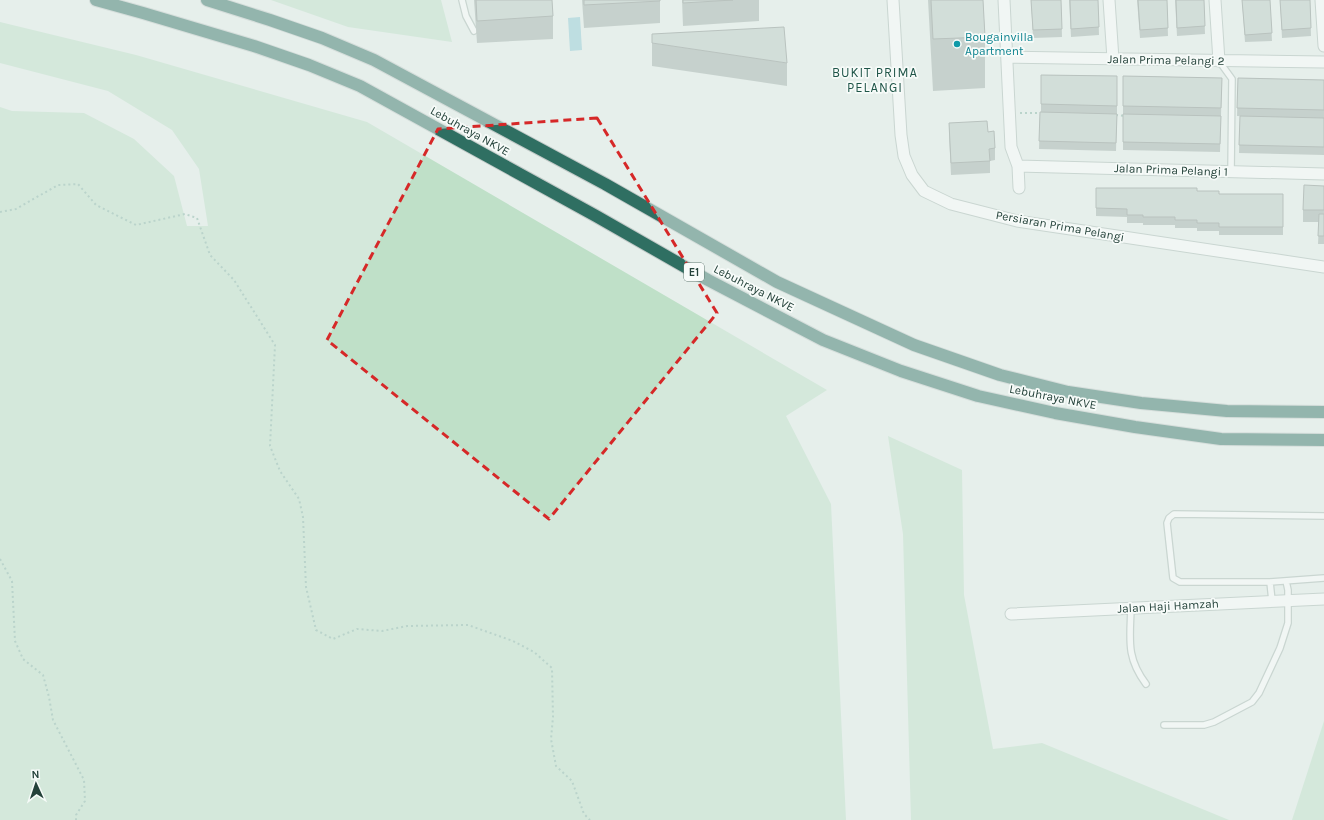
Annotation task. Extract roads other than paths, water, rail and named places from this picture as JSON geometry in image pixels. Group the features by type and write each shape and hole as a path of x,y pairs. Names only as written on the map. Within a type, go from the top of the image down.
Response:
{"highway":[{"name":"Lebuhraya NKVE","path":"96,0 254,46 309,65 360,86 596,216 708,280 823,340 901,371 978,396 1054,413 1135,427 1221,439 1324,440"},
{"name":"Lebuhraya NKVE","path":"207,0 322,38 374,60 604,184 777,282 914,345 1000,375 1068,392 1141,403 1226,411 1324,412"}],"street":[{"name":"Persiaran Prima Pelangi","path":"893,0 901,135 904,156 912,175 924,191 951,204 1018,221 1324,267"},
{"path":"1004,0 1008,57 1008,112 1011,147 1018,166 1019,188"},
{"path":"1110,0 1113,59"},
{"path":"1216,0 1219,61"},
{"path":"1321,0 1324,46"},
{"name":"Jalan Prima Pelangi 2","path":"1008,57 1324,62"},
{"name":"Jalan Prima Pelangi 1","path":"1018,166 1324,174"},
{"name":"Jalan Haji Hamzah","path":"1011,614 1324,599"}],"lane":[{"path":"462,0 466,16 474,31"},
{"path":"1219,61 1232,79 1231,172"},
{"path":"1324,516 1174,514 1169,518 1167,524 1173,578 1180,582 1270,582 1324,578"},
{"path":"1164,725 1204,725 1214,722 1252,702 1259,693 1280,648 1288,624 1286,581"},
{"path":"1270,582 1272,601"},
{"path":"1131,608 1131,656 1139,674 1146,684"}],"water":[{"path":"580,17 582,50 570,51 568,18"}],"place":[{"name":"Bougainvilla Apartment","path":"957,44"}],"district":[{"name":"BUKIT PRIMA PELANGI","path":"875,80"}]}
